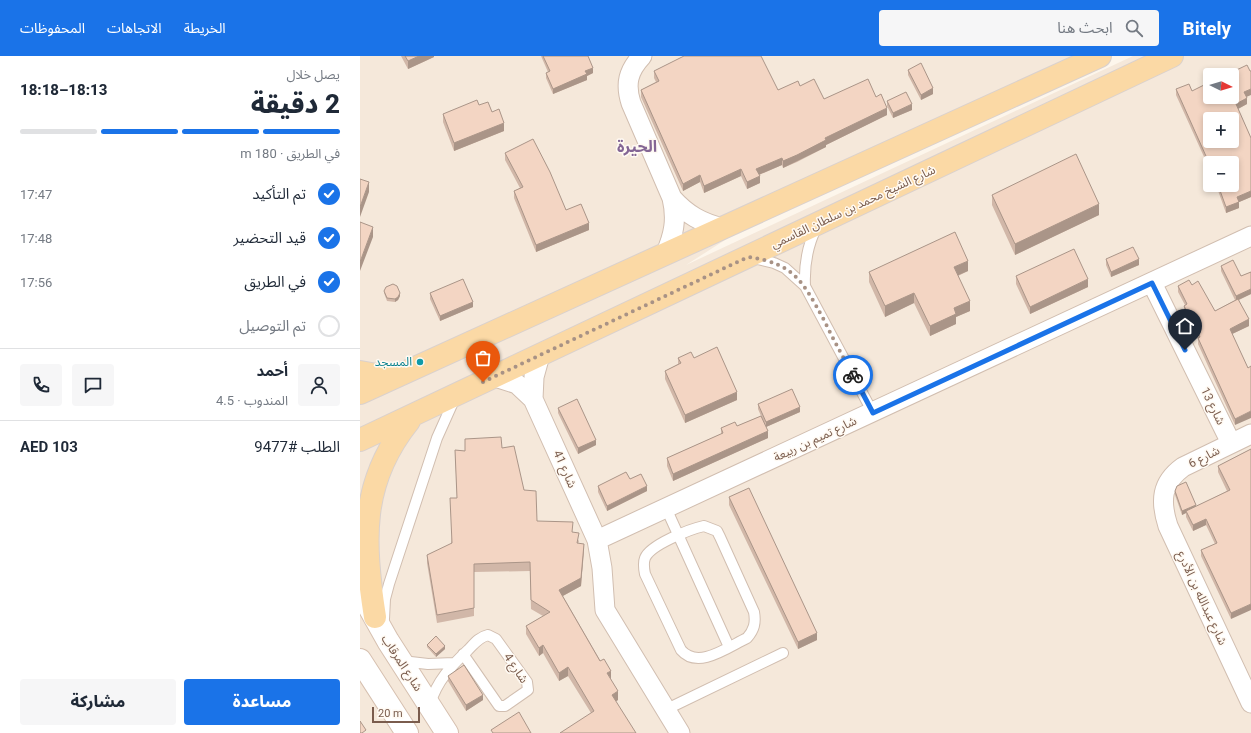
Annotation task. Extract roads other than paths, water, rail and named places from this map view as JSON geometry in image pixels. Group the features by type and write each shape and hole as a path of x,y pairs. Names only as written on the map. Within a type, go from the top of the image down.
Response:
{"main road":[{"path":"360,393 1100,56"},
{"path":"1083,97 1098,80 1148,56"},
{"name":"شارع الشيخ محمد بن سلطان القاسمي","path":"360,440 1172,56"},
{"path":"360,372 393,378"},
{"path":"375,618 363,536 365,499 372,475 383,452 398,432 415,414"},
{"name":"شارع المرقاب","path":"360,591 388,641 447,733"},
{"path":"360,660 407,733"}],"street":[{"path":"642,56 634,65 628,78 627,91 672,198 675,212 675,227 671,242 664,255"},
{"path":"672,198 682,209 695,218 708,225 723,228"},
{"name":"شارع تميم بن ربيعة","path":"596,540 873,413 1251,236"},
{"name":"شارع 13","path":"1152,283 1231,443"},
{"name":"شارع 41","path":"533,399 534,377 540,355"},
{"name":"شارع 41","path":"495,377 516,384 533,399 596,540 602,568 605,610 680,733"},
{"name":"شارع 6","path":"1165,490 1169,480 1183,467 1251,434"},
{"name":"شارع عبدالله بن الأدرع","path":"1165,490 1164,514 1168,526 1251,703"}],"lane":[{"path":"805,286 804,273 808,248 818,224"},
{"path":"748,257 761,259 779,266 796,276 805,286 873,413"},
{"path":"388,641 384,611 389,584 437,438 446,414 459,392"},
{"path":"666,508 729,646"},
{"path":"704,526 717,531 754,612 755,619 752,632 747,638 699,659 686,655 681,650 645,574 643,566 645,558 649,552 679,535 704,526"},
{"name":"شارع 4","path":"429,705 439,682 454,663 463,654 480,639 488,635 496,639 527,682 528,687 526,692 506,706 498,706 463,654"},
{"path":"666,709 783,653"},
{"path":"401,660 428,664 454,663"}],"place":[{"name":"المسجد","path":"420,362"}],"district":[{"name":"الحيرة","path":"637,146"}]}
